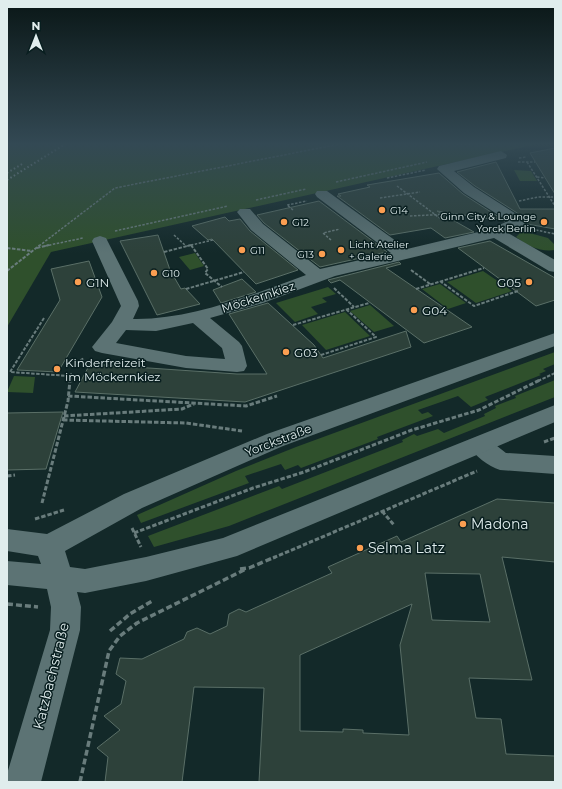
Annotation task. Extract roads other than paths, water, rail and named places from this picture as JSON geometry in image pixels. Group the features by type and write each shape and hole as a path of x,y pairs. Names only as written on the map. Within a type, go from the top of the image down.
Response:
{"street":[{"name":"Möckernkiez","path":"121,324 156,325 197,317 256,299 318,276 403,254 496,233 519,222 469,190 457,180"},
{"path":"322,194 403,254"},
{"name":"Möckernkiez","path":"245,212 257,227 318,276"},
{"path":"496,233 555,267"},
{"name":"Möckernkiez","path":"100,241 130,306 121,324 102,347 186,362 237,366 232,346 197,317"},
{"name":"Yorckstraße","path":"50,546 133,501 275,440 555,339"},
{"path":"7,573 59,580 85,581 146,569 227,548 555,413"},
{"path":"480,445 500,461 555,465"},
{"path":"7,540 50,546"},
{"name":"Katzbachstraße","path":"23,782 65,630 66,607 50,546"}],"place":[{"name":"G14","path":"382,210"},
{"name":"G12","path":"284,222"},
{"name":"Ginn City & Lounge Yorck Berlin","path":"544,222"},
{"name":"G11","path":"242,250"},
{"name":"Licht Atelier + Galerie","path":"341,250"},
{"name":"G13","path":"322,254"},
{"name":"G10","path":"154,273"},
{"name":"G1N","path":"78,282"},
{"name":"G05","path":"529,282"},
{"name":"G04","path":"414,310"},
{"name":"G03","path":"286,352"},
{"name":"Kinderfreizeit im Möckernkiez","path":"57,369"},
{"name":"Madona","path":"463,524"},
{"name":"Selma Latz","path":"360,548"}]}
